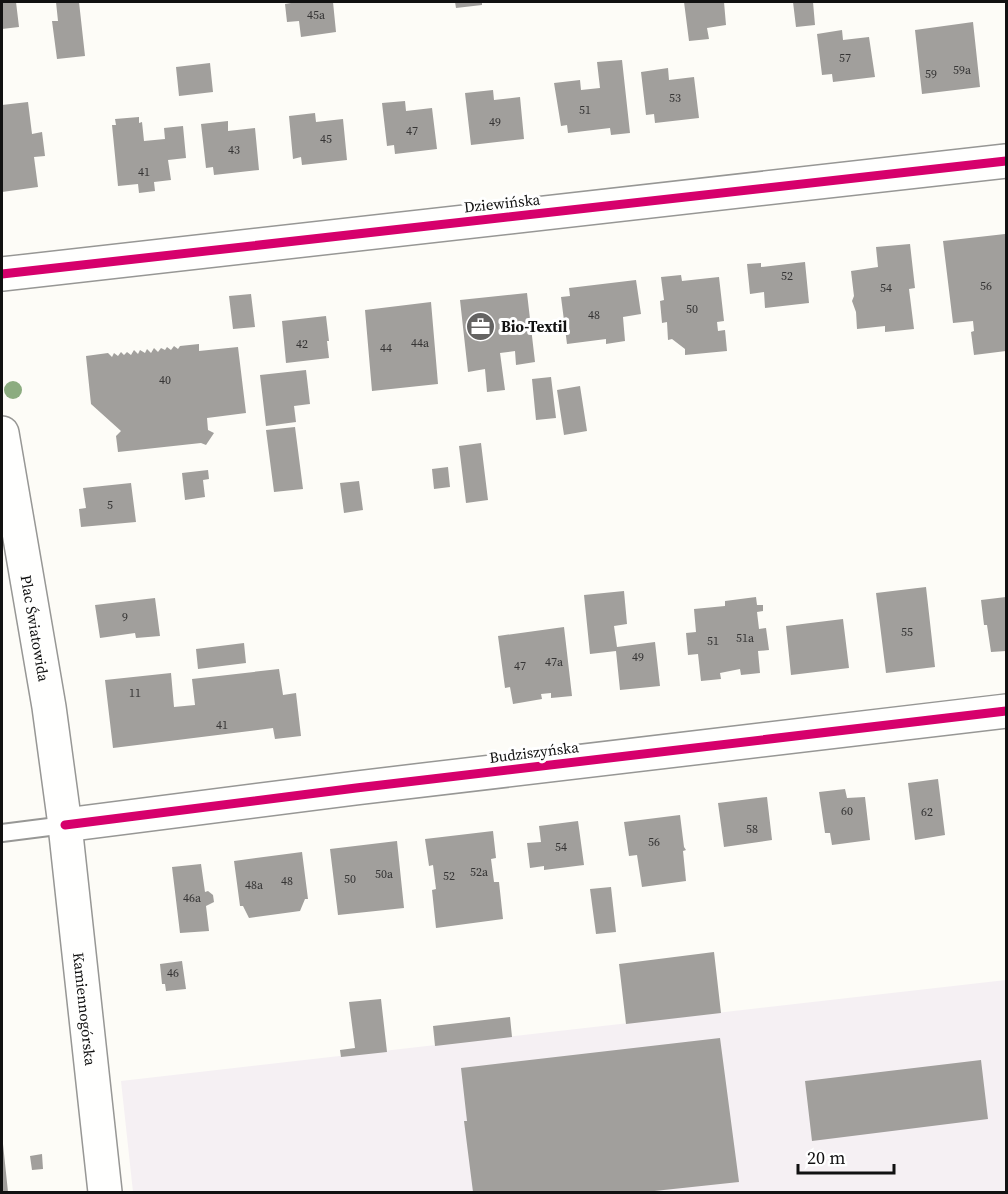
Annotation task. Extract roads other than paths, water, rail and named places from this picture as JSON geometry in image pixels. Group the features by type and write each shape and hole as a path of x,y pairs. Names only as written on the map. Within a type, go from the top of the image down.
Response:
{"street":[{"name":"Dziewińska","path":"2,274 1006,161"},
{"name":"Plac Światowida","path":"2,433 49,707 65,825"},
{"name":"Budziszyńska","path":"65,825 1006,711"},
{"name":"Kamiennogórska","path":"65,825 105,1192"}],"lane":[{"name":"Budziszyńska","path":"2,833 65,825"}],"place":[{"name":"Bio-Textil","path":"480,326"}]}
